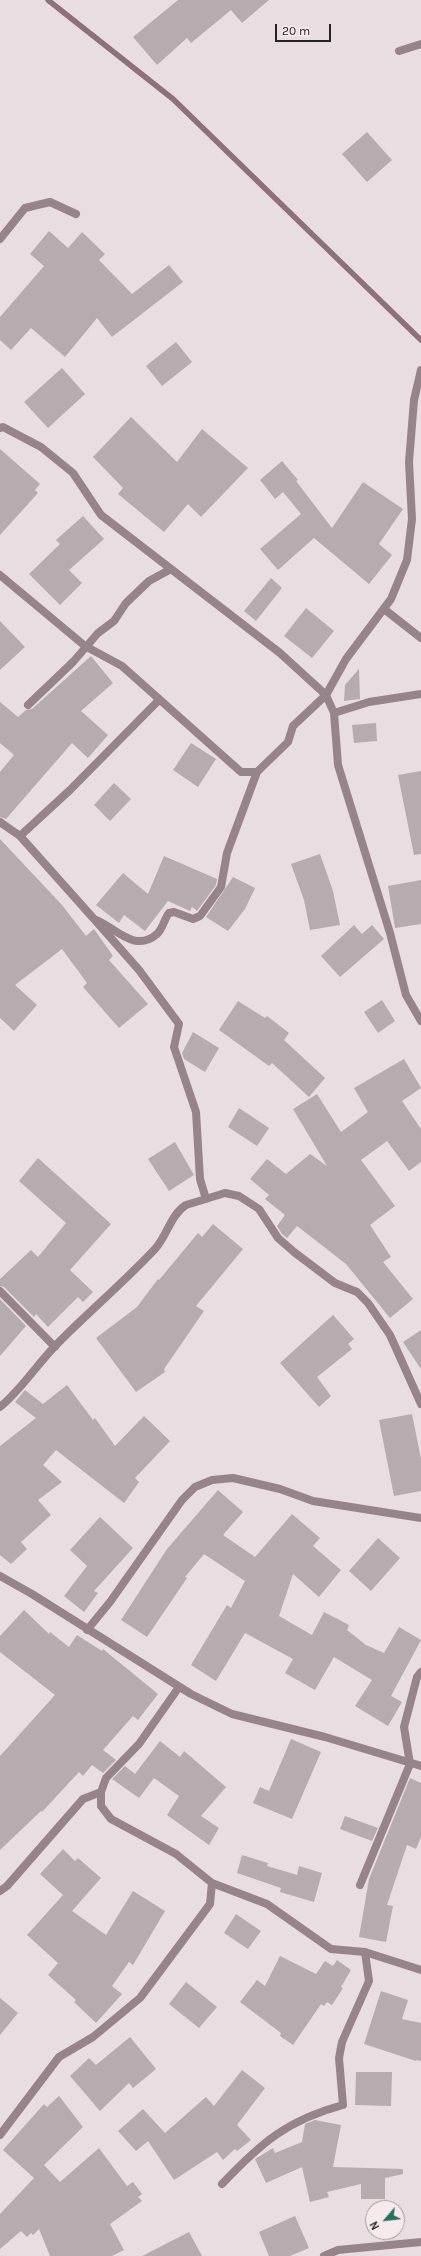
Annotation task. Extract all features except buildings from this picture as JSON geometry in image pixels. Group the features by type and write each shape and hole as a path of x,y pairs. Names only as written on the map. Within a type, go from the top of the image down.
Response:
{"street":[{"path":"399,51 421,44"},
{"path":"0,239 25,208 50,202 76,214"},
{"path":"94,919 105,923 125,938 136,942 158,934 169,913 174,912 193,919 200,916 221,886 227,852 257,772 288,742 294,726 326,695 346,659 391,599 407,560 412,519 409,462 414,400 421,370"},
{"path":"1,425 42,447 72,473 101,515 280,653 326,695 334,713 338,765 390,933 406,995 421,1021"},
{"path":"28,705 73,662 85,646 98,633 114,621 131,597 149,582 170,569"},
{"path":"0,575 85,646 122,666 158,700 241,772 257,772"},
{"path":"384,609 421,638"},
{"path":"334,713 370,702 421,694"},
{"path":"20,836 70,790 158,700"},
{"path":"0,822 20,836 140,970 179,1024 174,1047 196,1112 200,1179 206,1198"},
{"path":"0,1407 12,1397 55,1347 106,1300 161,1242 181,1208 206,1198 225,1193 239,1196 259,1209 278,1238 294,1252 334,1283 357,1292 368,1303 390,1335 421,1404"},
{"path":"0,1291 55,1347"},
{"path":"86,1630 110,1602 182,1500 195,1487 212,1480 233,1478 280,1489 313,1501 421,1518"},
{"path":"0,1576 32,1594 86,1630 179,1687 232,1714 325,1737 410,1764 421,1766"},
{"path":"360,1885 410,1764 404,1727 416,1677 421,1672"},
{"path":"179,1687 139,1744 106,1778 101,1792 101,1806 111,1819 176,1854 212,1883 267,1904 331,1949 365,1952 421,1970"},
{"path":"0,1890 7,1886 83,1799 101,1792"},
{"path":"0,2135 59,2057 93,2037 140,1998 210,1904 212,1883"},
{"path":"222,2184 247,2158 278,2132 314,2113 343,2105 339,2058 342,2042 369,1981 365,1952"},
{"path":"324,2256 338,2250 421,2242"}],"waterway":[{"path":"48,0 173,99 421,340"}]}
